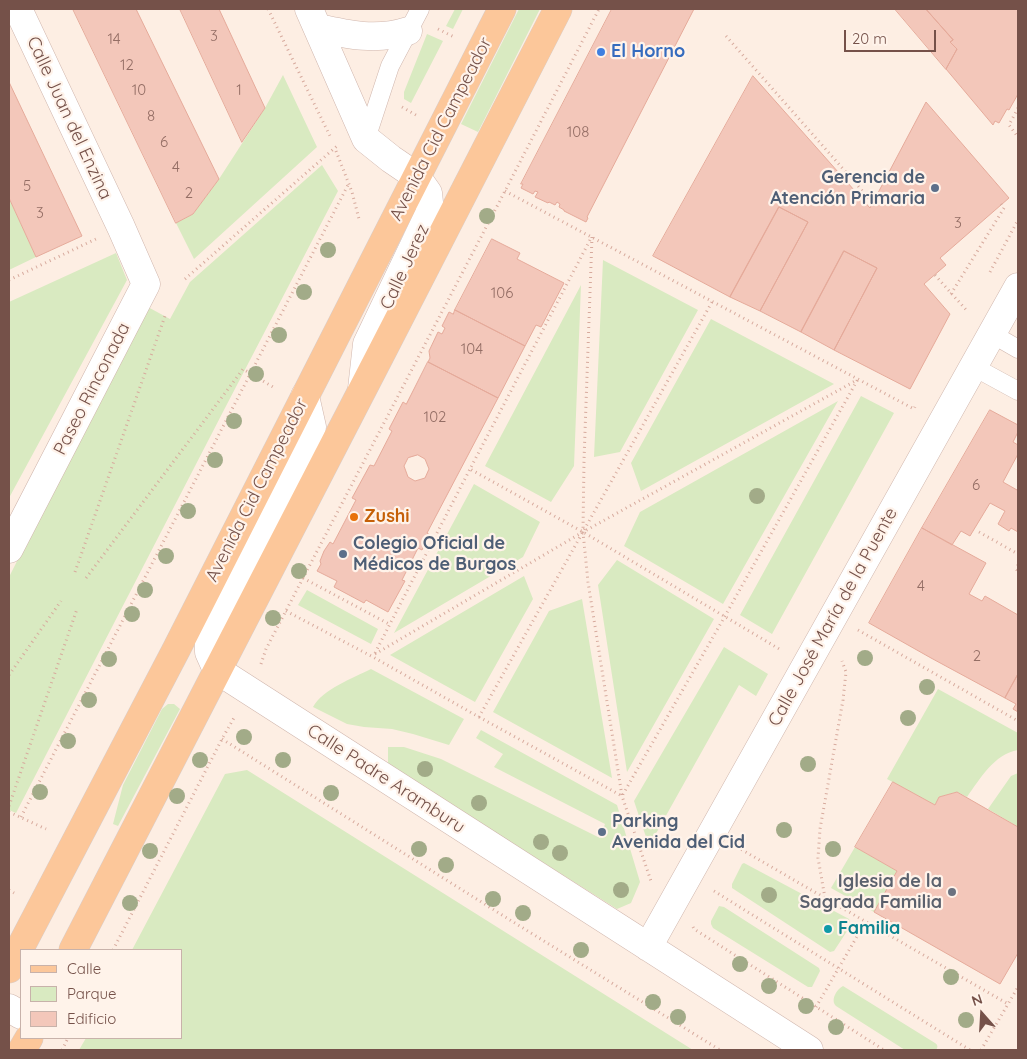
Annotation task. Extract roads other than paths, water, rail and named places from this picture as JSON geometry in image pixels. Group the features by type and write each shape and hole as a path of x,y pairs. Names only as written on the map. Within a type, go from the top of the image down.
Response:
{"main road":[{"name":"Avenida Cid Campeador","path":"9,969 176,650 502,9"},
{"path":"74,949 558,9"},
{"path":"22,1050 28,1039"}],"street":[{"name":"Calle Juan del Enzina","path":"18,9 121,226"},
{"name":"Calle Jerez","path":"314,18 366,139 416,176 428,193 430,212 367,344 362,391"},
{"name":"Calle Jerez","path":"314,18 350,35 370,37 395,35 414,20"},
{"name":"Paseo Rinconada","path":"9,549 146,284 121,226"},
{"name":"Calle José María de la Puente","path":"648,947 1018,287"},
{"path":"217,670 209,652 209,632 218,610 312,427 305,396"},
{"name":"Calle Padre Aramburu","path":"217,670 809,1050"},
{"path":"9,1008 20,1015"}],"lane":[{"path":"366,139 390,66 414,20"},
{"path":"992,334 1018,349"},
{"path":"974,366 1018,391"}],"place":[{"name":"El Horno","path":"601,52"},
{"name":"Gerencia de Atención Primaria","path":"935,188"},
{"name":"Zushi","path":"354,517"},
{"name":"Colegio Oficial de Médicos de Burgos","path":"343,554"},
{"name":"Parking Avenida del Cid","path":"602,832"},
{"name":"Iglesia de la Sagrada Familia","path":"952,892"},
{"name":"Familia","path":"828,929"}]}
